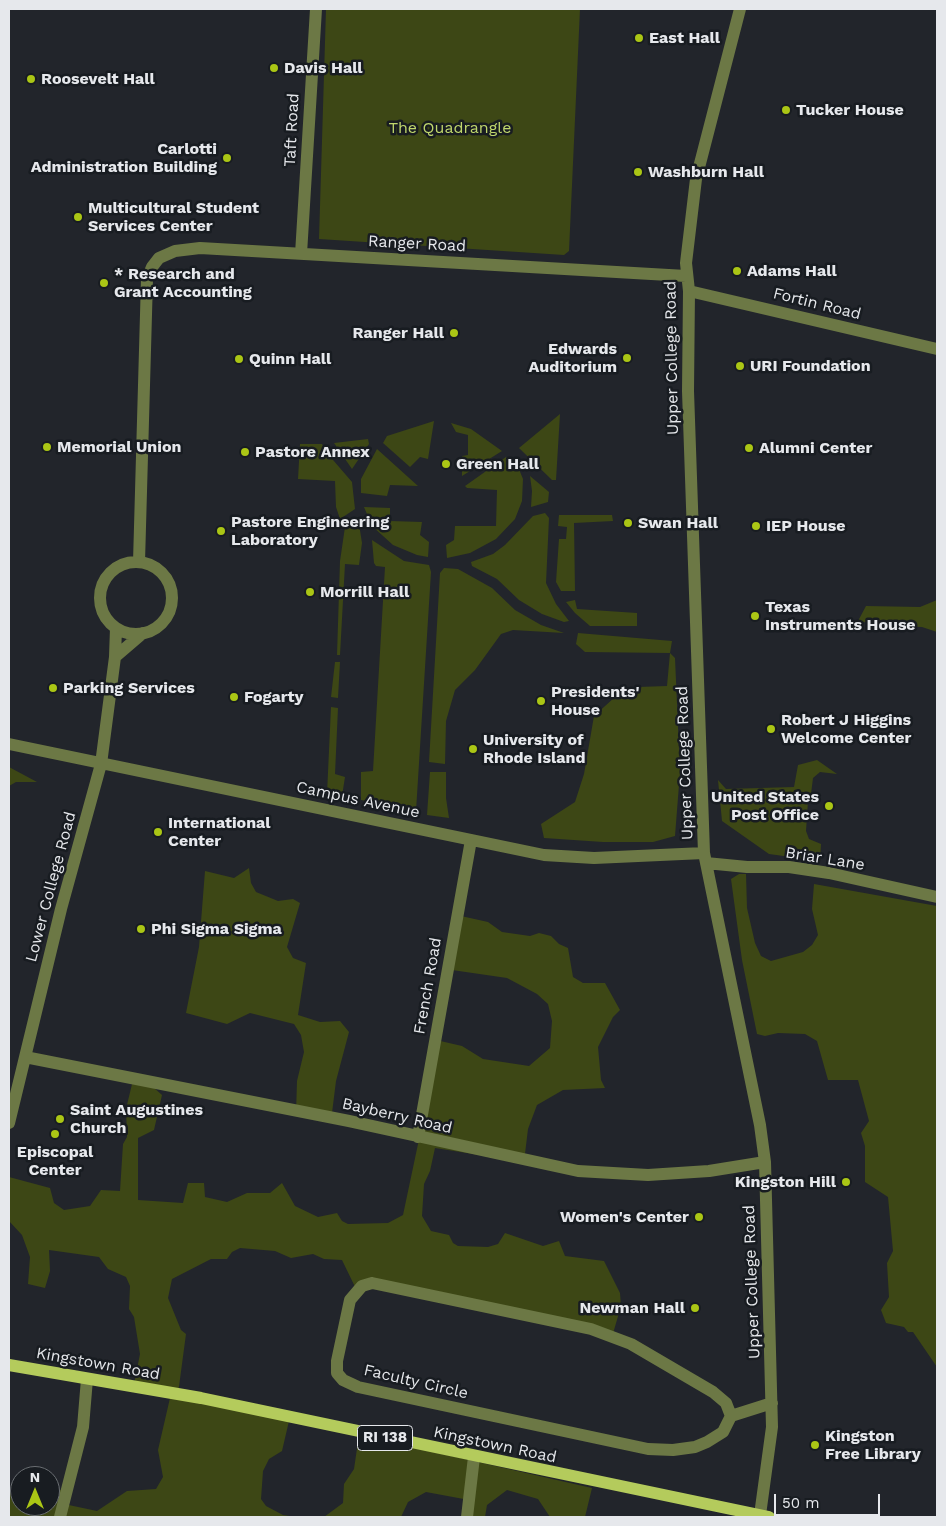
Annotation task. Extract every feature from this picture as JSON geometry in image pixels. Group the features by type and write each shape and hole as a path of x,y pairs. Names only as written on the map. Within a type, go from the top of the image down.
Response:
{"main road":[{"name":"Kingstown Road","path":"9,1365 201,1398 474,1457 764,1516"}],"street":[{"name":"Taft Road","path":"301,254 316,9"},
{"name":"Upper College Road","path":"740,9 696,179 686,276 689,291 688,391 705,858 758,1116 765,1162 772,1427 764,1516"},
{"name":"Ranger Road","path":"139,562 147,279 152,267 159,258 175,251 200,248 686,276"},
{"name":"Fortin Road","path":"689,291 937,349"},
{"path":"115,657 143,633 158,626 164,620 169,613 172,596 167,580 155,568 139,562 122,565 114,570 102,585 100,600 102,609 107,620 116,628 125,632 143,633"},
{"name":"Lower College Road","path":"9,1123 61,909 101,764 115,657 116,628"},
{"name":"Campus Avenue","path":"9,744 544,855 594,858 705,858"},
{"name":"French Road","path":"418,1137 471,840"},
{"name":"Briar Lane","path":"705,858 747,867 789,867 829,873 937,897"},
{"name":"Bayberry Road","path":"25,1057 349,1121 578,1171 648,1175 709,1171 765,1162"},
{"name":"Faculty Circle","path":"372,1283 592,1329 631,1344 713,1392 726,1403 731,1416 723,1432 695,1447 674,1450 648,1450 358,1387 343,1380 337,1373 337,1361 350,1300 362,1286 372,1283"},
{"path":"60,1517 83,1427 87,1378"},
{"path":"731,1416 772,1403"},
{"path":"467,1517 474,1457"}],"green space":[{"name":"The Quadrangle","path":"326,9 580,9 569,251 564,255 319,239"},
{"path":"560,414 556,480 552,480 519,448"},
{"path":"434,421 428,459 420,457 410,467 383,443 387,436"},
{"path":"451,423 471,429 502,451 462,476 462,456 468,455 468,435 456,432"},
{"path":"368,439 369,444 352,469 334,443"},
{"path":"300,444 322,444 327,453 352,482 355,509 340,519 336,507 335,481 298,479"},
{"path":"377,449 418,486 390,485 387,496 361,493 361,479"},
{"path":"506,457 516,462 523,479 522,501 515,519 496,539 470,553 447,558 446,545 454,540 455,526 496,526 497,490 467,488 465,486"},
{"path":"530,476 549,492 548,502 531,507 532,491"},
{"path":"364,507 390,508 390,521 422,522 420,535 429,542 428,557 417,555 393,545 372,526"},
{"path":"545,513 549,518 546,583 556,604 569,621 564,622 542,614 519,600 497,579 472,566 471,562 493,554 505,545 533,516"},
{"path":"559,515 612,515 613,521 574,523 575,591 561,591 556,582 559,539 566,539 567,527 558,526"},
{"path":"355,521 359,524 362,543 359,565 345,564 340,655 337,655 340,561 345,527"},
{"path":"372,540 404,561 429,565 431,572 416,811 361,800 361,772 373,771 385,567 376,566 374,563"},
{"path":"444,568 458,569 492,588 515,610 541,625 564,633 513,630 501,634 475,670 455,690 446,721 445,764 429,762 440,573"},
{"path":"575,600 577,609 637,613 637,626 590,626 566,602"},
{"path":"937,600 937,632 922,627 880,625 858,621 866,606 920,607"},
{"path":"578,633 672,641 670,653 585,652 576,644"},
{"path":"670,653 675,658 680,772 675,836 653,842 603,842 544,838 541,824 575,802 584,774 594,716 615,697 638,687 667,686"},
{"path":"335,662 340,662 338,698 331,697"},
{"path":"331,707 338,708 335,774 345,777 342,796 327,794"},
{"path":"817,760 837,774 820,772 813,778 808,801 806,831 809,839 821,844 820,861 769,854 722,821 718,780 726,789 794,787 798,765"},
{"path":"9,767 37,782 16,782 9,786"},
{"path":"430,772 446,772 446,798 449,818 427,815"},
{"path":"249,868 251,883 256,892 278,901 293,899 300,903 287,947 293,958 306,963 298,1015 320,1022 340,1021 349,1032 336,1081 331,1121 296,1114 297,1081 304,1052 301,1035 294,1024 250,1013 227,1024 186,1013 199,947 205,871 234,878"},
{"path":"739,874 746,874 747,908 755,943 761,956 771,961 803,952 812,945 818,935 812,909 814,884 937,906 937,1367 913,1332 908,1332 904,1327 886,1323 881,1310 889,1297 887,1263 893,1251 888,1197 865,1182 865,1146 861,1133 869,1121 858,1080 828,1080 817,1041 805,1034 778,1033 765,1036 757,1034 742,960 731,879"},
{"path":"461,916 488,922 502,932 530,936 539,933 551,936 559,944 568,948 573,977 583,983 605,983 620,1010 613,1017 598,1047 601,1080 605,1088 563,1090 537,1105 528,1129 524,1162 435,1148 430,1171 424,1184 422,1216 431,1231 449,1235 453,1243 458,1246 488,1247 498,1244 505,1233 543,1246 559,1241 565,1256 604,1261 620,1293 621,1306 612,1337 375,1286 358,1293 342,1260 324,1259 313,1254 291,1258 275,1251 240,1248 232,1252 227,1259 211,1259 172,1279 168,1298 181,1330 186,1334 178,1394 289,1421 282,1451 269,1459 263,1471 261,1499 266,1506 283,1515 296,1517 9,1517 9,1492 10,1516 60,1516 60,1490 64,1491 64,1504 97,1511 127,1491 156,1489 163,1477 158,1450 170,1398 133,1389 140,1354 134,1317 129,1309 130,1286 126,1277 108,1269 99,1257 49,1250 50,1271 45,1288 28,1284 30,1257 22,1235 9,1221 9,1177 50,1188 54,1203 64,1210 90,1206 101,1190 120,1191 123,1144 127,1137 126,1109 132,1084 153,1087 162,1095 154,1130 138,1138 138,1200 183,1203 188,1183 204,1183 205,1197 227,1202 247,1193 270,1193 282,1183 295,1206 318,1217 337,1213 342,1221 348,1224 388,1223 403,1215 418,1144 436,1040 462,1046 483,1059 529,1066 550,1048 552,1021 548,1004 537,994 507,978 452,970"},
{"path":"359,1435 592,1488 585,1517 550,1517 538,1499 507,1490 487,1505 485,1517 468,1517 469,1500 426,1492 408,1502 401,1517 324,1517 343,1503 344,1484 354,1469"}],"place":[{"name":"East Hall","path":"639,38"},
{"name":"Davis Hall","path":"274,68"},
{"name":"Roosevelt Hall","path":"31,79"},
{"name":"Tucker House","path":"786,110"},
{"name":"Carlotti Administration Building","path":"227,158"},
{"name":"Washburn Hall","path":"638,172"},
{"name":"Multicultural Student Services Center","path":"78,217"},
{"name":"Adams Hall","path":"737,271"},
{"name":"* Research and Grant Accounting","path":"104,283"},
{"name":"Ranger Hall","path":"454,333"},
{"name":"Edwards Auditorium","path":"627,358"},
{"name":"Quinn Hall","path":"239,359"},
{"name":"URI Foundation","path":"740,366"},
{"name":"Memorial Union","path":"47,447"},
{"name":"Alumni Center","path":"749,448"},
{"name":"Pastore Annex","path":"245,452"},
{"name":"Green Hall","path":"446,464"},
{"name":"Swan Hall","path":"628,523"},
{"name":"IEP House","path":"756,526"},
{"name":"Pastore Engineering Laboratory","path":"221,531"},
{"name":"Morrill Hall","path":"310,592"},
{"name":"Texas Instruments House","path":"755,616"},
{"name":"Parking Services","path":"53,688"},
{"name":"Fogarty","path":"234,697"},
{"name":"Presidents' House","path":"541,701"},
{"name":"Robert J Higgins Welcome Center","path":"771,729"},
{"name":"University of Rhode Island","path":"473,749"},
{"name":"United States Post Office","path":"829,806"},
{"name":"International Center","path":"158,832"},
{"name":"Phi Sigma Sigma","path":"141,929"},
{"name":"Saint Augustines Church","path":"60,1119"},
{"name":"Episcopal Center","path":"55,1134"},
{"name":"Kingston Hill","path":"846,1182"},
{"name":"Women's Center","path":"699,1217"},
{"name":"Newman Hall","path":"695,1308"},
{"name":"Kingston Free Library","path":"815,1445"}]}
